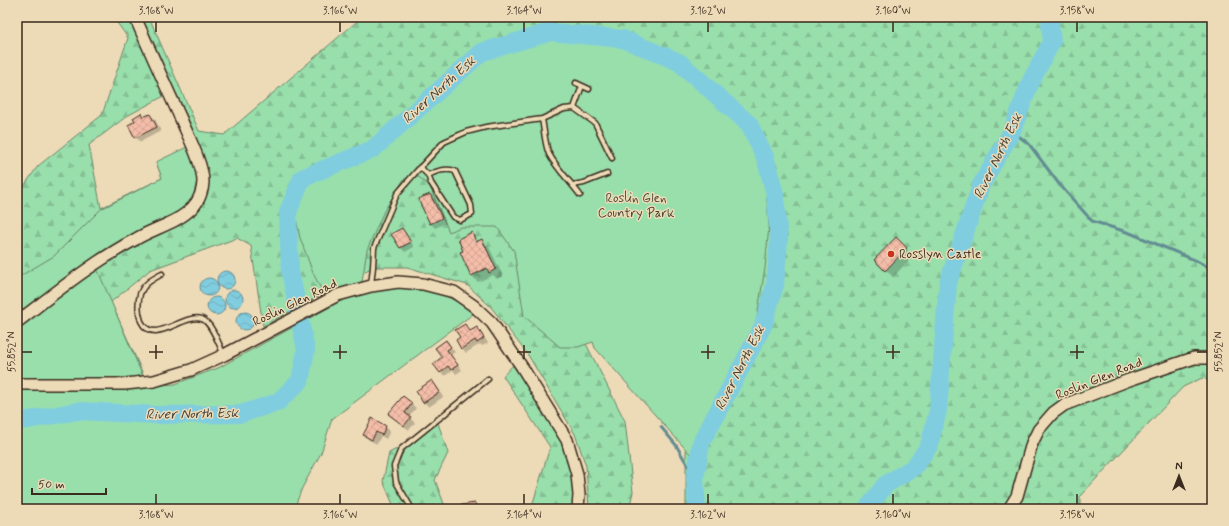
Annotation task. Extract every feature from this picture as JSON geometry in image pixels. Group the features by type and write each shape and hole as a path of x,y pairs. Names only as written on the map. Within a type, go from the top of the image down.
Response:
{"main road":[{"path":"17,322 102,259 136,239 184,215 195,206 200,195 203,182 200,168 190,140 135,17"},
{"name":"Roslin Glen Road","path":"17,384 125,384 154,381 191,370 224,355 338,295 371,286 398,282 423,284 454,292 474,306 492,323 522,367 567,440 578,474 580,495 578,509"},
{"name":"Roslin Glen Road","path":"1009,509 1017,496 1032,442 1039,429 1053,413 1064,405 1129,380 1194,358 1212,359"}],"lane":[{"path":"576,83 588,89"},
{"path":"574,108 582,86"},
{"path":"371,286 374,248 397,194 444,142 466,132 486,127 542,119 564,110 574,108 595,123 612,158"},
{"path":"542,119 548,152 580,195"},
{"path":"420,167 428,175 453,217 460,220 472,214 471,205 455,171 448,169 439,170 428,175"},
{"path":"573,184 584,183 607,174"},
{"path":"162,274 147,283 140,295 139,311 143,324 147,329 152,331 160,331 188,319 202,319 208,323 224,355"},
{"path":"412,509 396,482 394,466 401,449 488,379"}],"green space":[{"path":"113,17 131,17 166,95 127,116 89,145 101,208 162,178 156,162 197,181 121,243 93,258 17,314 17,196 38,166 102,115 128,38"},
{"path":"142,17 149,17 199,131 224,135 362,17 1212,17 1212,381 1202,378 1183,387 1080,496 1080,509 686,509 686,431 629,299 574,320 625,421 633,492 629,509 589,509 586,466 575,434 528,355 491,307 467,285 407,267 373,267 263,326 251,246 237,238 150,270 111,302 143,374 17,328 103,264 203,198 209,182 194,133"},
{"name":"Roslin Glen Country Park","path":"548,36 620,43 676,66 745,127 765,176 769,226 765,268 756,323 696,440 691,455 595,348 593,342 578,347 560,347 524,316 514,251 497,227 461,227 449,232 430,187 419,177 404,179 384,211 367,250 362,282 365,292 396,287 437,292 460,303 473,314 332,419 321,453 302,488 294,509 17,509 17,278 54,256 101,209 162,178 156,162 187,147 195,165 197,181 191,204 174,216 93,259 147,386 175,384 218,368 330,307 313,273 300,238 295,213 306,182 338,170 379,151 483,57"},
{"path":"513,365 561,442 573,475 573,509 520,509 532,506 550,447 503,376"},
{"path":"438,423 448,453 435,480 446,509 395,509 383,481 389,453 414,440"}],"water":[{"path":"226,271 232,274 235,280 232,286 226,289 220,286 217,280 220,274"},
{"path":"209,278 215,281 218,287 215,293 209,296 203,293 200,287 203,281"},
{"path":"234,290 240,293 243,299 240,305 234,308 228,305 225,299 228,293"},
{"path":"216,297 222,300 225,306 222,312 216,315 210,312 207,306 210,300"},
{"path":"245,312 251,315 254,321 251,327 245,330 239,327 236,321 239,315"}],"building":[{"path":"141,113 143,117 150,114 157,127 135,138 128,125 135,121 133,118"},
{"path":"430,194 442,218 430,224 418,199"},
{"path":"402,228 411,242 400,248 391,234"},
{"path":"472,232 476,242 482,239 496,269 489,273 487,268 471,276 460,252 463,251 458,239"},
{"name":"Rosslyn Castle","path":"896,237 907,248 885,271 874,260"},
{"path":"465,324 470,331 477,327 484,338 477,343 475,340 461,349 456,340 460,337 455,330"},
{"path":"446,340 451,347 447,350 458,365 451,370 448,366 440,373 433,364 442,357 435,348"},
{"path":"432,380 440,392 423,403 416,391"},
{"path":"403,396 412,403 405,413 411,417 404,426 388,414"},
{"path":"372,418 386,426 382,435 376,432 372,440 363,435"},
{"path":"475,503 476,509 456,509 455,506"}],"waterway":[{"name":"River North Esk","path":"867,509 885,485 914,467 929,446 938,410 948,283 981,185 1012,131 1030,83 1052,41 1050,26 1051,17"},
{"name":"River North Esk","path":"17,422 78,411 157,415 241,414 278,402 300,381 306,350 290,271 288,212 302,178 373,149 482,52 550,32 623,39 679,62 749,124 765,157 775,194 779,239 775,285 763,326 701,443 695,478 697,509"},
{"path":"1012,131 1029,144 1059,184 1092,221 1130,233 1197,261 1212,269"},
{"path":"661,427 676,445 695,478"}],"place":[{"name":"Rosslyn Castle","path":"891,254"}]}
